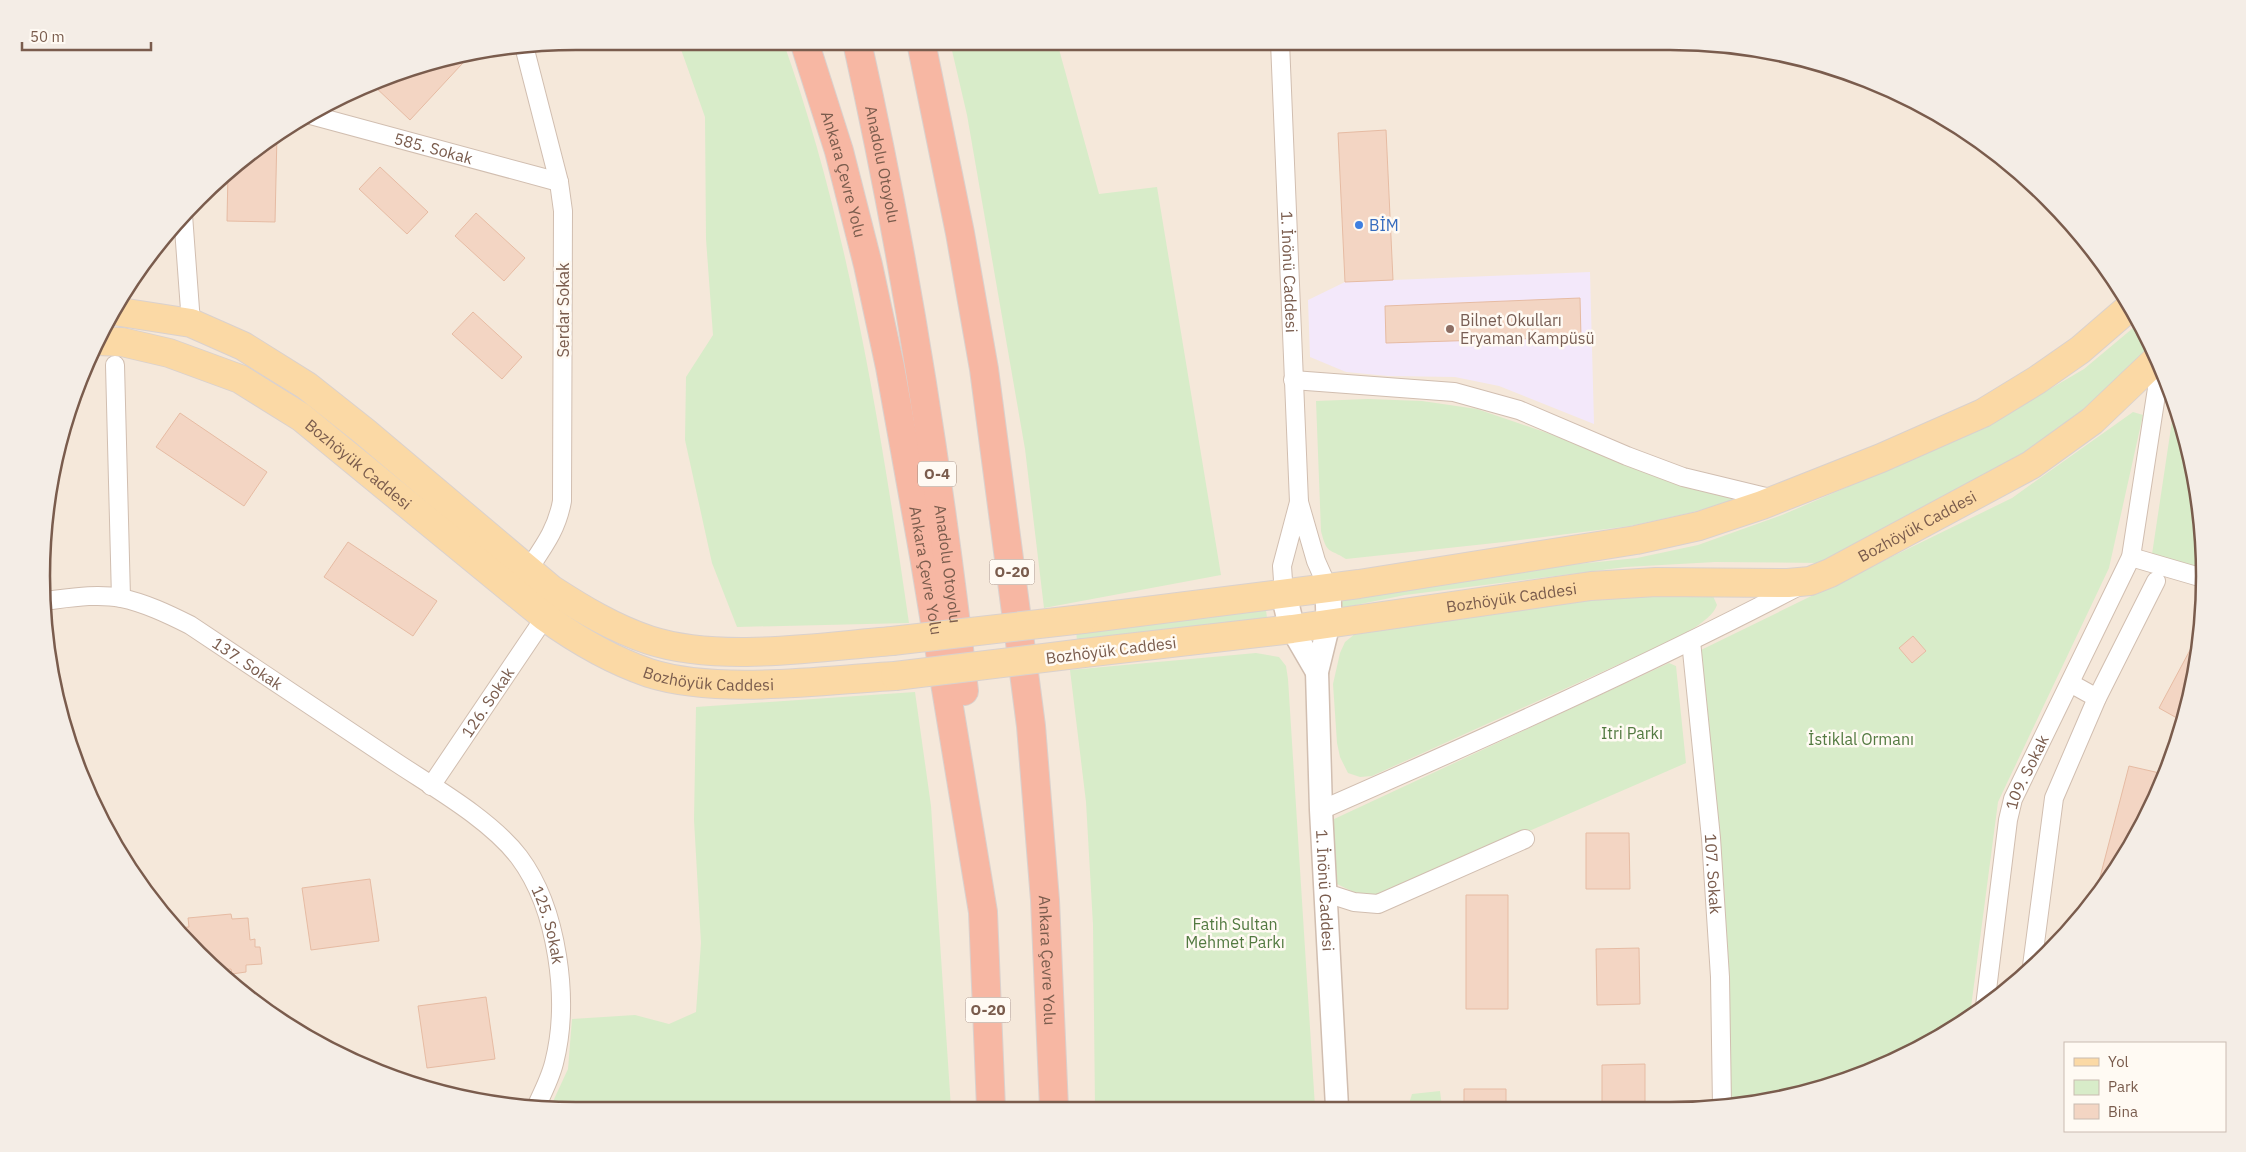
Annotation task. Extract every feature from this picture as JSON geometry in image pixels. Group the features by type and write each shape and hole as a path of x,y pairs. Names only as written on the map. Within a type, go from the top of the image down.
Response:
{"highway":[{"name":"Ankara Çevre Yolu","path":"807,50 839,151 868,265 888,358 983,912 991,1102"},
{"name":"Anadolu Otoyolu","path":"859,50 906,283 948,551 968,720 983,912"},
{"name":"Ankara Çevre Yolu","path":"923,50 960,233 984,370 1030,716 1045,900 1054,1102"}],"main road":[{"name":"Bozhöyük Caddesi","path":"121,312 191,324 243,346 307,386 551,589 602,620 650,640 684,648 738,652 892,641 1284,595 1636,540 1699,526 1880,458 1983,412 2037,380 2080,350 2125,312"},
{"name":"Bozhöyük Caddesi","path":"105,341 122,342 169,353 240,379 301,417 545,617 576,640 649,673 671,678 739,684 895,676 1292,629 1598,585 1656,582 1810,581 1830,573 2031,465 2092,421 2151,364"},
{"path":"1328,588 1329,623"},
{"path":"1284,595 1292,629"}],"street":[{"name":"1. İnönü Caddesi","path":"1280,50 1298,502"},
{"name":"Serdar Sokak","path":"526,53 559,182 563,211 562,501 559,520 551,537 528,570"},
{"name":"585. Sokak","path":"318,117 559,182"},
{"path":"184,226 191,324"},
{"path":"115,365 121,598"},
{"path":"1293,380 1454,392 1519,410 1682,477 1774,499"},
{"name":"109. Sokak","path":"1986,996 2009,813 2013,799 2131,557 2158,381"},
{"path":"1298,502 1316,561 1328,588"},
{"path":"1284,595 1282,566 1298,502"},
{"path":"2131,557 2196,576"},
{"path":"1321,810 1521,723 1810,581"},
{"path":"2033,956 2054,798 2097,698 2156,581"},
{"path":"1741,582 1753,596 1754,602 1746,614"},
{"name":"137. Sokak","path":"51,600 81,597 121,598 158,609 190,625 431,786"},
{"name":"126. Sokak","path":"431,786 545,617"},
{"name":"1. İnönü Caddesi","path":"1329,623 1317,672 1321,810 1338,1102"},
{"name":"1. İnönü Caddesi","path":"1292,629 1317,672"},
{"name":"107. Sokak","path":"1691,641 1712,847 1720,977 1722,1099"},
{"path":"2070,684 2097,698"},
{"name":"125. Sokak","path":"431,786 505,841 531,876 548,916 558,972 560,1025 554,1065 538,1101"},
{"path":"1326,893 1354,902 1378,904 1525,840"}],"shaded area":[{"path":"576,50 1704,51 1773,60 1806,68 1839,78 1903,104 1933,120 1990,159 2042,204 2065,229 2087,256 2126,313 2142,343 2168,407 2186,473 2191,507 2195,542 2195,610 2186,679 2178,712 2168,745 2142,809 2126,839 2107,868 2065,923 2042,948 1990,993 1933,1032 1871,1062 1806,1084 1773,1092 1739,1097 1670,1102 542,1101 473,1092 440,1084 407,1074 343,1048 313,1032 256,993 204,948 159,896 120,839 104,809 78,745 68,712 60,679 55,645 50,576 51,542 60,473 78,407 90,375 120,313 159,256 204,204 256,159 313,120 343,104 407,78 440,68 473,60 507,55"},
{"name":"Bilnet Okulları Eryaman Kampüsü","path":"1590,272 1594,424 1499,386 1455,377 1388,376 1346,372 1310,357 1308,300 1345,282"}],"green space":[{"path":"681,50 786,50 827,183 860,329 887,477 909,623 737,627 712,563 685,440 686,377 713,335 706,239 705,117"},
{"path":"952,50 1059,50 1099,194 1157,187 1221,575 1044,608 1025,449 967,115"},
{"path":"2134,327 2147,354 2062,431 2020,458 1821,563 1715,562 1626,567 1405,595 1341,608 1338,592 1481,574 1637,558 1698,545 1782,515 1941,447 1994,422 2084,369"},
{"path":"1368,399 1422,401 1477,409 1603,452 1657,477 1738,500 1630,526 1346,559 1327,548 1321,531 1316,401"},
{"name":"İstiklal Ormanı","path":"2133,412 2143,415 2109,568 1998,802 1971,1006 1933,1032 1903,1048 1839,1074 1773,1092 1725,1099 1725,897 1701,650 2012,498"},
{"path":"2172,420 2186,473 2195,542 2196,574 2151,561"},
{"path":"1605,592 1713,596 1717,605 1713,612 1699,624 1681,636 1655,648 1372,776 1360,777 1348,773 1340,757 1337,743 1333,684 1340,653 1345,642 1361,629"},
{"path":"1265,602 1267,618 1077,641 1076,630"},
{"name":"Fatih Sultan Mehmet Parkı","path":"1256,653 1279,657 1286,666 1315,1102 1095,1102 1093,925 1086,802 1070,670"},
{"name":"Itri Parkı","path":"1669,663 1676,666 1686,763 1370,900 1337,884 1332,820"},
{"path":"915,692 931,806 951,1102 553,1101 568,1069 572,1019 635,1015 669,1024 696,1012 701,943 694,820 696,707"},
{"path":"1440,1091 1441,1102 1410,1102 1412,1094"}],"building":[{"path":"464,62 410,120 377,89 407,78"},
{"path":"1386,130 1393,280 1345,282 1338,133"},
{"path":"277,144 275,222 227,221 228,182"},
{"path":"380,167 428,212 407,234 359,189"},
{"path":"476,213 525,258 504,281 455,236"},
{"path":"1580,298 1581,337 1386,343 1385,306"},
{"path":"473,312 522,357 502,379 452,334"},
{"path":"180,413 267,472 244,506 156,447"},
{"path":"348,542 437,601 413,636 324,577"},
{"path":"1913,636 1926,651 1912,663 1899,648"},
{"path":"2190,649 2186,679 2176,718 2159,708"},
{"path":"2129,766 2158,773 2142,809 2126,839 2100,878"},
{"path":"1586,833 1629,833 1630,889 1586,889"},
{"path":"370,879 379,941 311,950 302,888"},
{"path":"1466,895 1508,895 1508,1009 1466,1009"},
{"path":"231,914 232,919 248,918 250,940 255,939 255,947 260,947 262,964 246,965 246,972 233,974 231,969 227,969 185,927 189,927 188,918"},
{"path":"1639,948 1640,1004 1597,1005 1596,949"},
{"path":"486,997 495,1059 427,1068 418,1006"},
{"path":"1645,1064 1645,1102 1602,1102 1602,1065"},
{"path":"1464,1089 1506,1089 1506,1102 1464,1102"}],"place":[{"name":"BİM","path":"1359,225"},
{"name":"Bilnet Okulları Eryaman Kampüsü","path":"1450,329"}]}
